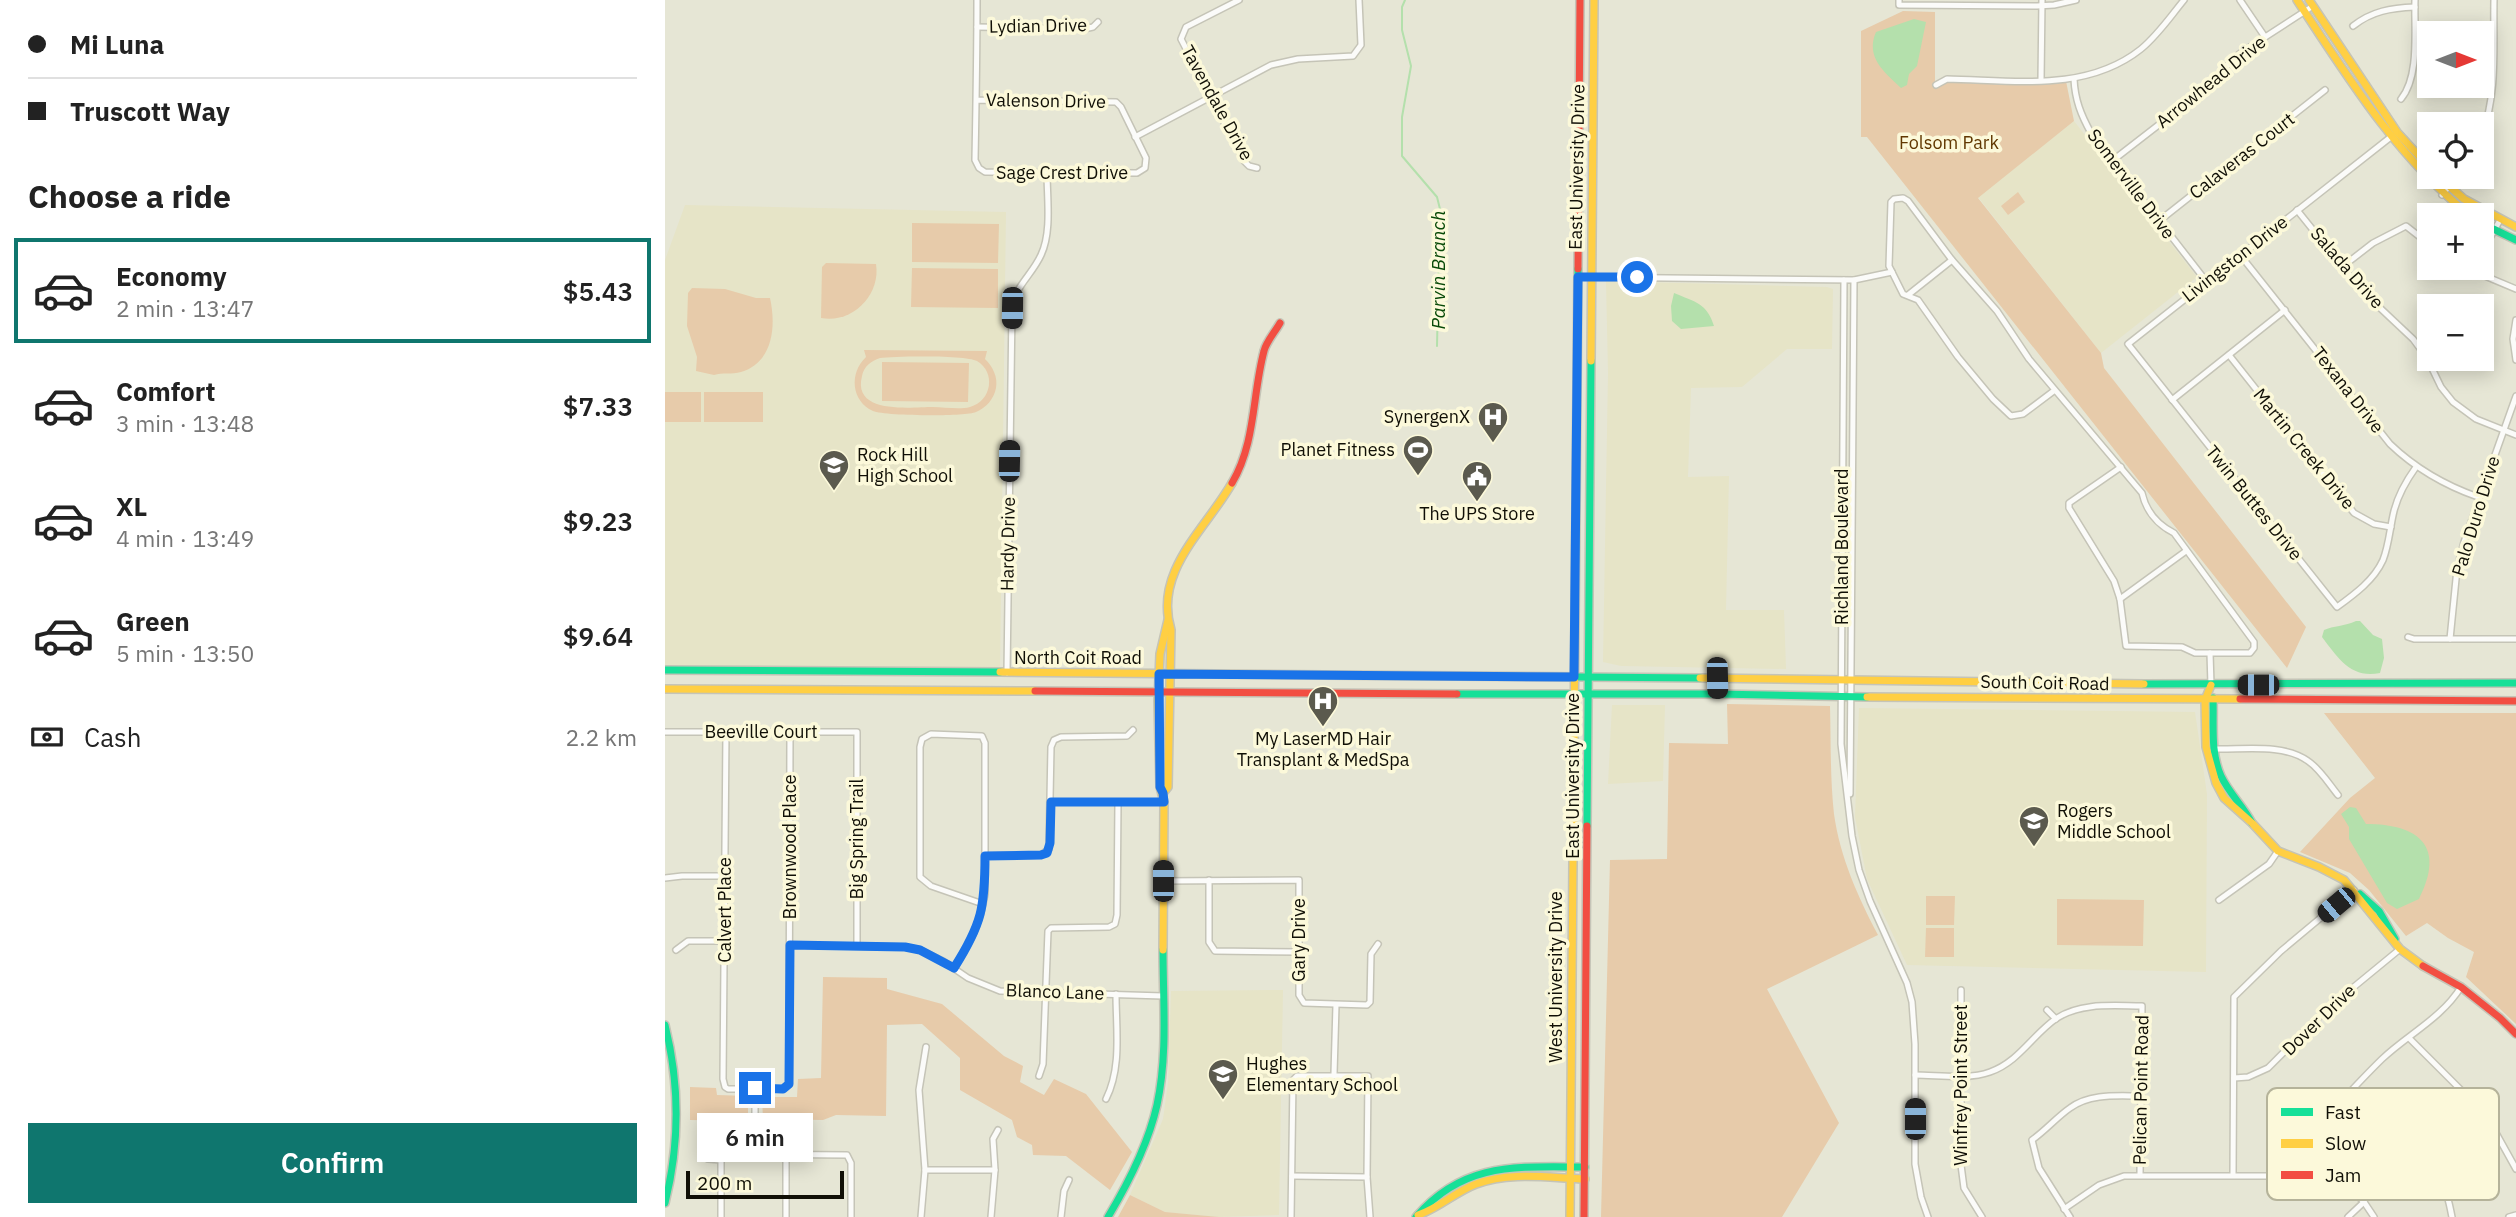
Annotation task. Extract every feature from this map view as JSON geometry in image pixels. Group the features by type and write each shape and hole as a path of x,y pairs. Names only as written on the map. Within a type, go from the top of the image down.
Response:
{"main road":[{"name":"West University Drive","path":"1570,1217 1580,0"},
{"name":"East University Drive","path":"1584,1217 1594,0"},
{"path":"2297,0 2390,138 2442,195 2453,203"},
{"path":"2311,3 2397,132 2417,154"},
{"path":"2453,189 2464,199 2516,227"},
{"path":"2495,229 2516,240"},
{"path":"1163,793 1168,787 1171,630 1168,599 1173,574 1179,559 1219,506 1242,466 1251,436 1264,349 1280,323"},
{"path":"1108,1217 1136,1170 1156,1116 1163,1062 1164,802 1160,787 1159,674 1163,630 1168,620"},
{"name":"North Coit Road","path":"665,670 1574,677"},
{"path":"773,689 774,671"},
{"path":"785,671 785,689"},
{"path":"1006,690 1007,673"},
{"path":"1297,675 1298,692"},
{"path":"1409,676 1409,693"},
{"name":"South Coit Road","path":"1574,677 2211,685 2516,683"},
{"path":"1717,678 1717,694"},
{"path":"1965,681 1966,698"},
{"path":"2052,682 2052,699"},
{"path":"2211,685 2210,750 2215,783 2224,798 2278,851 2344,880 2400,949 2425,968 2461,987 2516,1034"},
{"name":"North Coit Road","path":"665,689 1574,695"},
{"name":"South Coit Road","path":"1574,695 2516,701"},
{"path":"665,1025 674,1067 677,1105 674,1153 665,1203"},
{"path":"1417,1216 1422,1206 1432,1197 1459,1180 1475,1174 1513,1167 1585,1167"},
{"path":"1417,1216 1427,1213 1455,1193 1481,1182 1517,1177 1585,1179"}],"street":[{"path":"976,100 977,0"},
{"name":"Tavendale Drive","path":"1239,0 1186,27 1182,44 1244,161 1257,168"},
{"path":"1135,137 1280,62 1348,58 1357,54 1361,45 1359,0"},
{"path":"1899,2 2042,3 2076,0"},
{"path":"1936,85 1947,79 2074,79 2102,71 2138,51 2183,0"},
{"path":"2240,0 2265,37"},
{"path":"2491,112 2494,0"},
{"path":"2042,3 2042,80"},
{"name":"Arrowhead Drive","path":"2112,161 2201,92 2239,54 2305,12 2311,3"},
{"path":"2353,26 2372,13 2415,4 2412,75 2408,91 2401,99"},
{"name":"Lydian Drive","path":"977,27 1084,29 1093,27 1098,22"},
{"name":"Somerville Drive","path":"2074,79 2080,114 2091,133 2206,281"},
{"name":"Calaveras Court","path":"2159,221 2325,90"},
{"name":"Valenson Drive","path":"976,100 1116,102 1135,137"},
{"name":"Sage Crest Drive","path":"976,100 975,160 985,172 1137,173 1145,168 1146,158 1135,137"},
{"name":"Livingston Drive","path":"2172,400 2128,344 2397,132"},
{"name":"Hardy Drive","path":"1007,673 1012,308 1018,286 1037,262 1046,241 1047,173"},
{"path":"2442,195 2447,189"},
{"path":"2055,390 2023,414 2011,416 1993,399 1958,357 1918,300 1903,294 1889,265 1891,202 1899,198 1908,201 1952,260 1997,312 2029,359 2121,467 2142,493 2145,505 2162,527 2174,533 2254,642 2250,653 2195,653 2182,647 2126,646 2120,599 2114,581 2069,508 2069,502 2121,467"},
{"name":"Salada Drive","path":"2297,210 2365,295 2415,340 2440,385 2453,402 2473,418 2516,435"},
{"path":"2495,229 2500,220"},
{"path":"2342,267 2375,242 2406,226 2417,235"},
{"name":"Texana Drive","path":"2241,256 2391,444 2416,467 2448,485 2478,497"},
{"path":"1908,296 1952,260"},
{"path":"1578,277 1854,280 1892,272"},
{"path":"2494,279 2516,289"},
{"name":"Richland Boulevard","path":"1844,280 1841,744 1854,851 1863,884 1907,983 1914,1021 1915,1164 1921,1198 1928,1217"},
{"name":"Richland Boulevard","path":"1850,814 1854,280"},
{"path":"2172,400 2285,310"},
{"path":"2516,320 2513,339 2516,360"},
{"name":"Martin Creek Drive","path":"2229,355 2354,513 2374,524 2391,527"},
{"name":"Palo Duro Drive","path":"2450,639 2457,569 2478,497 2516,396"},
{"name":"Twin Buttes Drive","path":"2172,400 2337,607 2372,577 2382,561 2391,527"},
{"path":"2391,527 2401,490 2416,467"},
{"path":"2120,599 2186,551"},
{"path":"2407,636 2414,639 2516,639"},
{"path":"2210,653 2211,685"},
{"path":"985,856 1047,853 1050,843 1051,747 1054,740 1061,737 1127,736 1133,730"},
{"name":"Beeville Court","path":"665,732 857,732"},
{"name":"Calvert Place","path":"726,732 725,1087 755,1088"},
{"name":"Brownwood Place","path":"755,1088 786,1087 790,1079 790,732"},
{"name":"Big Spring Trail","path":"857,732 857,945"},
{"path":"954,968 975,933 983,904 985,743 982,736 931,734 922,739 922,880 983,904"},
{"path":"2210,750 2279,750 2301,757 2311,762 2337,795"},
{"path":"1051,802 1164,802"},
{"path":"1038,1076 1044,1064 1048,931 1051,928 1109,927 1115,924 1118,802"},
{"path":"2219,900 2269,864 2278,851"},
{"path":"665,878 726,876"},
{"path":"1163,881 1209,880 1209,942 1212,948 1222,952 1300,952"},
{"name":"Gary Drive","path":"1209,880 1299,880 1301,1000 1307,1003 1336,1005"},
{"path":"2233,1175 2234,997 2281,951 2354,890"},
{"path":"676,950 688,941 725,941"},
{"path":"1334,1074 1336,1005 1367,1005 1370,1002 1371,954 1378,944"},
{"name":"Blanco Lane","path":"790,945 889,945 912,948 943,961 979,984 1000,991 1163,996"},
{"name":"Dover Drive","path":"2234,1078 2248,1077 2268,1068 2344,993 2400,949"},
{"path":"2355,1088 2382,1058 2453,1001 2461,987"},
{"name":"Winfrey Point Street","path":"1961,990 1962,1177 1970,1198 1982,1217"},
{"path":"1106,1098 1113,1083 1116,1060 1116,994"},
{"name":"Pelican Point Road","path":"2056,1019 2087,1007 2142,1006 2140,1175"},
{"path":"1915,1075 1986,1074 2002,1068 2056,1019 2047,1010"},
{"path":"2409,1038 2459,1088"},
{"path":"921,1217 925,1170 919,1090 926,1047"},
{"path":"1291,1217 1295,1078 1334,1074 1369,1076 1367,1177 1370,1217"},
{"path":"755,1088 755,1154"},
{"path":"2070,1217 2039,1168 2032,1140 2081,1102 2094,1098 2141,1096"},
{"path":"991,1217 995,1170 993,1139 997,1130"},
{"path":"2499,1138 2516,1169"},
{"path":"721,1217 721,1154 786,1154 847,1155 851,1163 851,1217"},
{"path":"786,1154 786,1217"},
{"path":"708,1159 721,1160"},
{"path":"925,1170 995,1170"},
{"path":"1292,1176 1367,1177"},
{"path":"2064,1209 2099,1185 2124,1176 2267,1176"},
{"path":"1061,1217 1064,1191 1069,1180"},
{"path":"2348,1217 2364,1202 2374,1217"},
{"path":"2509,1217 2516,1215"}],"shaded area":[{"path":"1914,19 1926,22 1917,66 1909,74 1907,85 1901,88 1878,63 1873,41 1876,32"},
{"path":"2074,121 2197,277 2101,353 1978,197"},
{"name":"Rock Hill High School","path":"685,205 1006,212 1000,669 665,669 665,260"},
{"path":"1606,281 1833,289 1832,349 1787,349 1742,387 1691,388 1688,477 1729,476 1726,610 1784,610 1786,669 1621,666 1603,662 1608,373"},
{"path":"1674,293 1704,308 1714,326 1681,329 1672,321"},
{"path":"2360,621 2373,635 2382,639 2384,658 2380,673 2353,670 2322,637 2324,630"},
{"path":"1612,705 1665,705 1663,781 1608,784"},
{"name":"Rogers Middle School","path":"1859,708 2195,712 2207,794 2206,972 1907,965 1867,879 1855,817"},
{"path":"2350,807 2356,808 2366,824 2400,828 2423,842 2430,865 2419,899 2397,909 2387,903 2349,839 2349,827 2341,814"},
{"name":"Hughes Elementary School","path":"1283,990 1279,1215 1219,1217 1165,1212 1130,1195 1163,1119 1168,1083 1171,991"}],"green space":[{"name":"Folsom Park","path":"1903,11 1935,12 1935,83 2066,81 2074,121 1978,198 2101,353 2104,368 2306,627 2287,668 1867,137 1861,137 1861,31"},
{"path":"2018,192 2025,202 2008,215 2001,206"},
{"path":"912,223 999,224 998,263 912,262"},
{"path":"826,263 876,264 874,286 862,305 853,312 832,319 821,318 822,267"},
{"path":"912,268 998,269 998,308 911,307"},
{"path":"692,288 725,289 756,298 770,298 773,320 770,341 760,360 752,367 738,373 714,375 696,371 697,357 687,326 688,293"},
{"path":"864,350 987,351 985,359 996,376 995,392 986,406 969,414 880,413 860,401 855,386 857,371 866,357","holes":["914,356 977,361 987,372 987,393 977,404 966,408 898,407 874,403 861,389 862,376 866,367 880,358"]},
{"path":"882,362 969,363 968,402 882,401"},
{"path":"665,392 701,392 701,422 665,422"},
{"path":"704,392 763,392 763,422 704,422"},
{"path":"1727,704 1830,706 1832,787 1837,830 1851,876 1878,935 1767,989 1839,1123 1782,1217 1601,1217 1610,860 1667,859 1669,743 1728,744"},
{"path":"2324,713 2516,713 2516,1024 2466,977 2474,952 2427,923 2406,936 2369,890 2350,873 2300,852 2350,798 2375,778"},
{"path":"1926,896 1955,896 1954,925 1926,925"},
{"path":"2057,899 2144,900 2143,946 2057,945"},
{"path":"1926,928 1954,928 1954,957 1925,957"},
{"path":"823,977 887,978 887,989 942,1004 1004,1056 1023,1066 1020,1082 1044,1095 1054,1079 1086,1094 1132,1152 1110,1190 1066,1156 1033,1155 1032,1145 1017,1137 1012,1120 960,1090 960,1058 922,1024 887,1025 886,1116 836,1115 823,1120 763,1119 762,1097 797,1097 798,1079 821,1078"},
{"path":"690,1087 716,1088 717,1095 748,1096 748,1121 690,1120"},
{"path":"1130,1195 1165,1212 1219,1217 1118,1217"}],"waterway":[{"name":"Parvin Branch","path":"1405,0 1402,7 1402,30 1411,66 1402,117 1402,156 1437,197 1440,209 1437,346"}],"traffic: fast":[{"path":"2494,229 2516,240"},
{"path":"1575,624 1578,269"},
{"path":"1587,826 1591,361"},
{"path":"665,670 1000,672"},
{"path":"1324,675 1700,678"},
{"path":"2144,684 2516,683"},
{"path":"1457,694 1867,697"},
{"path":"2213,698 2214,748 2218,767 2224,782 2252,823"},
{"path":"2360,894 2379,911 2395,939"},
{"path":"1108,1217 1137,1163 1157,1105 1164,1047 1163,950"},
{"path":"665,1025 676,1092 676,1136 665,1203"},
{"path":"1416,1217 1434,1199 1453,1186 1493,1171 1585,1167"}],"traffic: slow":[{"path":"1591,361 1594,0"},
{"path":"2297,0 2355,87 2396,141 2418,167 2456,203"},
{"path":"2309,0 2397,132 2417,154"},
{"path":"2453,189 2464,199 2516,227"},
{"path":"1163,793 1168,787 1171,630 1167,609 1169,589 1185,552 1232,483"},
{"path":"1163,950 1164,802 1160,787 1158,701 1160,654 1168,620"},
{"path":"1570,1217 1575,624"},
{"path":"1000,672 1324,675"},
{"path":"1700,678 2144,684"},
{"path":"2211,685 2205,700 2206,747 2216,783 2224,798 2278,851 2344,880 2400,949 2423,966"},
{"path":"665,689 1035,691"},
{"path":"1867,697 2240,699"},
{"path":"1418,1215 1468,1187 1489,1180 1530,1176 1585,1179"}],"traffic: jam":[{"path":"1578,269 1580,0"},
{"path":"1232,483 1250,435 1264,351 1280,323"},
{"path":"1035,691 1457,694"},
{"path":"2240,699 2516,701"},
{"path":"1584,1217 1587,826"},
{"path":"2423,966 2461,987 2516,1034"}],"place":[{"name":"SynergenX","path":"1493,444"},
{"name":"Planet Fitness","path":"1418,477"},
{"name":"Rock Hill High School","path":"834,492"},
{"name":"The UPS Store","path":"1477,503"},
{"name":"My LaserMD Hair Transplant & MedSpa","path":"1323,728"},
{"name":"Rogers Middle School","path":"2034,848"},
{"name":"Hughes Elementary School","path":"1223,1101"}],"route":[{"path":"755,1088 783,1089 789,1084 790,945 905,947 920,950 954,968 975,933 981,913 985,894 985,856 1047,853 1050,843 1051,802 1164,802 1160,787 1159,674 1574,677 1578,277 1637,277"}]}
